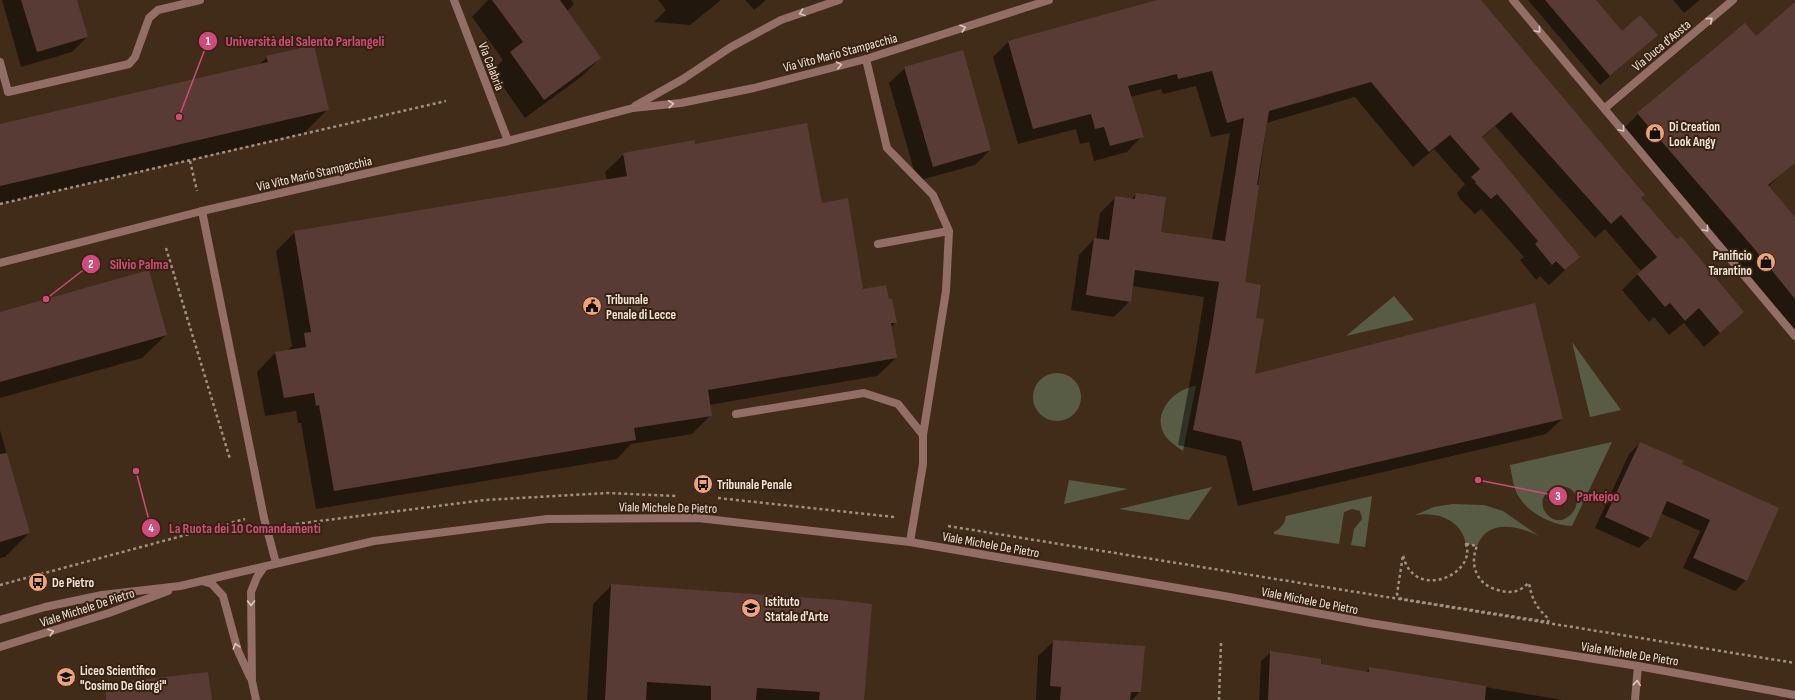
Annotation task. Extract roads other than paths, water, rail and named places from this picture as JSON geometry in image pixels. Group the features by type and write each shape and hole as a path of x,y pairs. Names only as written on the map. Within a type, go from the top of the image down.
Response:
{"street":[{"path":"0,62 8,92 129,64 135,57 149,18 158,10 200,0"},
{"name":"Via Calabria","path":"454,0 508,141"},
{"name":"Via Vito Mario Stampacchia","path":"633,108 683,79 731,47 781,20 839,0"},
{"name":"Via Vito Mario Stampacchia","path":"0,263 202,211 508,141 633,108 681,103 754,88 866,59 1049,0"},
{"path":"1513,0 1795,336"},
{"name":"Via Duca d'Aosta","path":"1605,108 1733,0"},
{"path":"866,59 887,148 933,195 949,231 946,291 923,435 923,464 910,542"},
{"path":"202,211 264,518 276,564"},
{"path":"878,244 949,231"},
{"path":"736,414 864,393 898,404 923,435"},
{"name":"Viale Michele De Pietro","path":"0,620 45,607 102,595 180,586 374,541 547,519 698,518 910,542 1224,596 1370,623 1638,666 1795,694"},
{"path":"256,700 252,681 251,592 257,577 264,567"},
{"path":"202,581 212,584 223,596 238,651 252,681"},
{"name":"Viale Michele De Pietro","path":"0,648 109,613 180,586"},
{"path":"1635,700 1638,666"}],"place":[{"name":"Università del Salento Parlangeli","path":"179,117"},
{"name":"Di Creation Look Angy","path":"1655,133"},
{"name":"Panificio Tarantino","path":"1766,262"},
{"name":"Silvio Palma","path":"46,299"},
{"name":"Tribunale Penale di Lecce","path":"592,306"},
{"name":"La Ruota dei 10 Comandamenti","path":"136,471"},
{"name":"Parkejoo","path":"1478,480"},
{"name":"Tribunale Penale","path":"703,484"},
{"name":"De Pietro","path":"38,582"},
{"name":"Istituto Statale d'Arte","path":"751,608"},
{"name":"Liceo Scientifico \"Cosimo De Giorgi\"","path":"66,677"}]}
